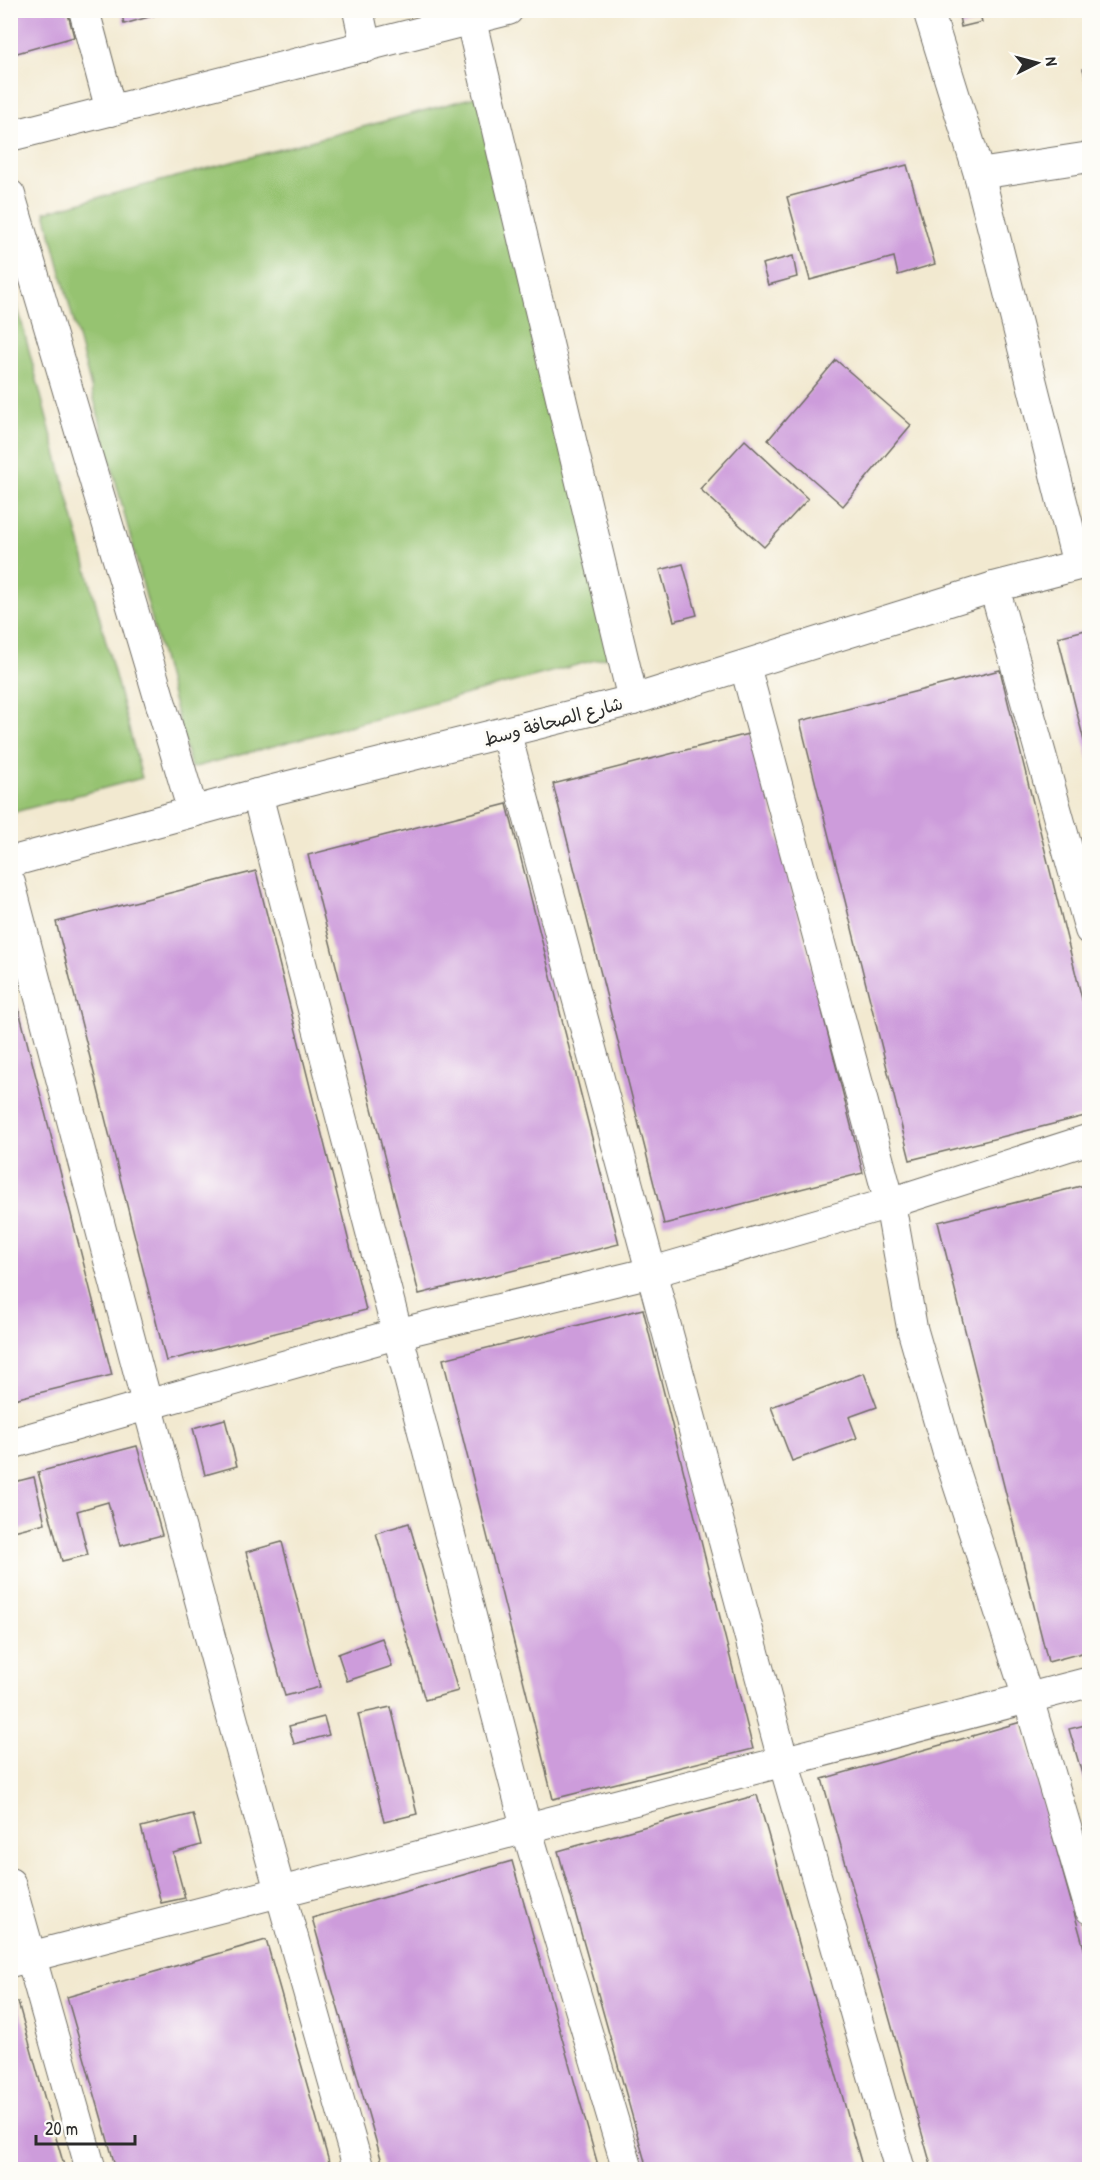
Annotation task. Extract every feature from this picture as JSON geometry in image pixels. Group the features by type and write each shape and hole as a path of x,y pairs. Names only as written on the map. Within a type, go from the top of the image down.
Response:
{"street":[{"path":"84,10 111,111"},
{"path":"358,10 366,47"},
{"path":"10,136 508,10"},
{"path":"928,10 979,174 1084,563"},
{"path":"471,21 633,700"},
{"path":"979,174 1089,157"},
{"path":"10,195 193,812"},
{"name":"شارع الصحافة وسط","path":"10,862 257,794 506,734 633,700 994,587 1084,563"},
{"path":"994,587 1089,930"},
{"path":"745,666 890,1203 915,1339 948,1453 1028,1698 1089,1909"},
{"path":"506,734 783,1760 900,2169"},
{"path":"257,794 526,1827 627,2169"},
{"path":"10,883 147,1407 279,1893 359,2169"},
{"path":"10,1444 147,1407 396,1334 652,1272 890,1203 1089,1139"},
{"path":"21,1959 1089,1682"},
{"path":"10,1883 21,1959 91,2169"}],"green space":[{"path":"486,94 633,650 191,768 45,212"},
{"path":"11,282 142,778 10,813"}],"building":[{"path":"10,10 67,10 74,37 10,55"},
{"path":"121,10 170,10 170,11 124,24"},
{"path":"958,10 979,10 982,22 961,27"},
{"path":"1089,67 1089,89 1083,69"},
{"path":"907,165 935,264 898,275 894,257 810,280 787,197"},
{"path":"793,256 797,277 768,285 762,264"},
{"path":"836,360 911,425 843,506 768,440"},
{"path":"745,440 808,499 764,547 700,489"},
{"path":"683,564 697,615 674,621 660,570"},
{"path":"1089,629 1089,761 1058,637"},
{"path":"1000,670 1089,1027 1089,1115 910,1160 800,721"},
{"path":"752,733 863,1173 664,1224 553,784"},
{"path":"507,804 619,1244 419,1294 308,855"},
{"path":"256,871 366,1310 166,1361 56,922"},
{"path":"10,975 112,1375 10,1400"},
{"path":"1089,1184 1089,1651 1048,1662 938,1222"},
{"path":"643,1309 753,1749 553,1799 443,1359"},
{"path":"864,1373 877,1407 849,1417 857,1438 792,1461 771,1407"},
{"path":"225,1419 237,1466 205,1475 193,1428"},
{"path":"137,1446 162,1535 120,1546 108,1502 77,1511 88,1555 62,1561 38,1472"},
{"path":"34,1477 45,1523 10,1532 10,1483"},
{"path":"409,1523 458,1691 425,1700 376,1533"},
{"path":"282,1542 320,1687 285,1696 246,1552"},
{"path":"382,1638 392,1666 347,1681 338,1654"},
{"path":"391,1707 417,1814 384,1822 358,1714"},
{"path":"324,1717 329,1735 294,1744 289,1726"},
{"path":"1021,1722 1089,1966 1089,2169 932,2169 822,1779"},
{"path":"1089,1724 1089,1798 1069,1729"},
{"path":"757,1795 863,2169 647,2169 558,1851"},
{"path":"193,1814 201,1845 173,1853 185,1898 161,1903 141,1827"},
{"path":"512,1861 599,2169 384,2169 312,1918"},
{"path":"266,1940 331,2169 116,2169 67,1997"},
{"path":"18,2002 65,2169 10,2169 10,2004"}]}
